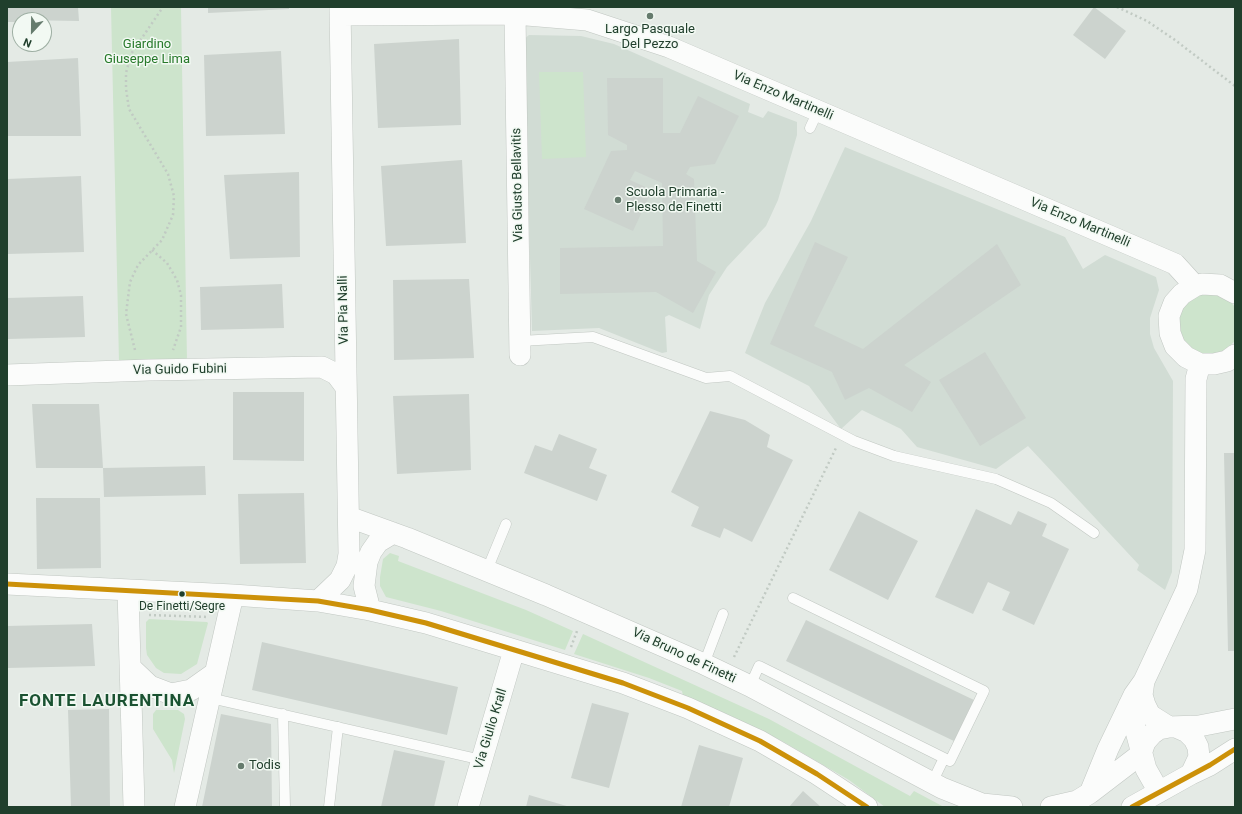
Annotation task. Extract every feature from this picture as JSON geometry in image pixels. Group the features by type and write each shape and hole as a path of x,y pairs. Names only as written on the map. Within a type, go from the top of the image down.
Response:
{"street":[{"name":"Via Enzo Martinelli","path":"340,11 515,14 588,20 669,46 814,120 1175,264 1195,286"},
{"name":"Via Pia Nalli","path":"318,601 336,585 344,572 349,554 345,386 340,11"},
{"name":"Via Giusto Bellavitis","path":"515,14 520,348"},
{"path":"1235,293 1220,285 1202,284 1195,286 1182,294 1174,303 1169,316 1170,333 1175,346 1186,358 1200,364 1214,364 1227,361 1235,355"},
{"path":"1090,793 1134,694 1144,681 1187,589 1195,550 1196,379 1200,364"},
{"name":"Via Guido Fubini","path":"7,375 156,370 322,367 336,374 345,386"},
{"name":"Via Bruno de Finetti","path":"349,517 487,570 726,674 932,783 982,804 1012,807"},
{"path":"370,610 364,586 367,562 371,552 378,542 393,533"},
{"path":"7,584 233,594 318,601 370,610 426,623 647,692 724,723 790,757 867,807"},
{"path":"128,590 132,668 134,807"},
{"path":"185,807 233,594"},
{"name":"Via Giulio Krall","path":"468,807 514,650"},
{"path":"132,668 150,686 171,694 191,690 215,673"},
{"path":"1144,681 1142,695 1144,705 1150,715 1190,735 1198,747 1198,757 1191,774"},
{"path":"1129,705 1146,769 1159,792"},
{"path":"1051,807 1077,801 1090,793 1141,754 1145,742 1152,734 1160,729 1199,726 1235,719"},
{"path":"1132,807 1210,765 1235,749"}],"lane":[{"path":"520,348 593,337 706,378 730,376 843,435 894,456 996,479 1051,503 1094,533"},
{"path":"487,570 506,524"},
{"path":"750,686 759,666 950,761 984,691 793,598"},
{"path":"704,664 723,614"},
{"path":"210,698 482,760"},
{"path":"283,714 285,807"},
{"path":"329,807 338,727"},
{"path":"932,783 944,758"}],"path":[{"path":"136,352 126,314 126,300 130,282 138,265 162,240 173,215 174,196 168,174 129,109 126,89 126,73 131,54 164,7"},
{"path":"1117,7 1152,25 1235,86"},
{"path":"152,250 168,263 177,280 181,295 181,327 172,354"},
{"path":"726,674 843,435"},
{"path":"130,614 228,618"},
{"path":"570,648 578,629"}],"shaded area":[{"path":"529,35 581,36 614,44 750,104 748,112 763,118 768,111 797,122 797,135 778,200 766,226 727,267 709,295 700,329 669,315 665,317 667,352 662,353 599,328 532,331 524,39"},
{"path":"845,147 1065,237 1083,269 1105,255 1156,277 1159,290 1150,318 1150,334 1154,348 1173,381 1172,572 1165,590 1137,570 1139,565 1028,446 996,469 917,447 901,429 862,410 841,429 809,386 745,353 765,303 811,221"}],"green space":[{"name":"Giardino Giuseppe Lima","path":"111,7 181,7 187,361 119,362"},
{"path":"539,72 583,72 586,157 542,159"},
{"path":"1208,293 1228,299 1235,307 1235,341 1224,351 1215,355 1204,355 1195,352 1181,337 1179,317 1183,308 1189,300 1198,295"},
{"path":"390,553 399,556 398,561 526,610 573,631 565,650 441,611 386,597 380,586 380,577 383,559"},
{"path":"149,619 207,622 208,623 197,664 181,674 164,673 156,668 147,655 146,648 146,622"},
{"path":"583,634 769,719 910,796 914,791 944,807 885,807 849,780 782,741 731,716 683,696 682,691 649,678 574,654"},
{"path":"156,710 178,710 184,714 185,719 174,773 172,760 153,729 153,714"}],"building":[{"path":"7,7 78,7 79,21 52,21 52,12 12,12 12,22 7,22"},
{"path":"208,7 289,7 289,9 208,13"},
{"path":"1094,7 1126,31 1105,59 1073,35"},
{"path":"459,39 461,125 378,128 374,44"},
{"path":"281,51 285,134 206,136 204,55"},
{"path":"78,58 81,136 7,136 7,62"},
{"name":"Scuola Primaria - Plesso de Finetti","path":"607,78 663,78 663,133 680,133 698,96 739,116 715,164 690,167 686,174 694,179 697,261 716,272 693,313 656,292 560,294 560,248 663,246 662,183 635,171 630,180 652,190 633,231 584,209 611,151 627,150 627,145 608,135"},
{"path":"462,160 466,243 386,246 381,166"},
{"path":"299,172 300,257 230,259 224,175"},
{"path":"81,176 84,252 7,254 7,179"},
{"path":"815,242 848,257 814,326 863,349 997,244 1021,285 904,365 931,382 912,412 869,388 845,400 832,372 770,344"},
{"path":"469,279 474,358 394,360 393,280"},
{"path":"282,284 284,328 201,330 200,287"},
{"path":"83,296 85,337 8,339 7,298"},
{"path":"985,352 1026,418 980,446 939,380"},
{"path":"233,392 304,392 304,461 233,460"},
{"path":"469,394 471,470 397,474 393,396"},
{"path":"32,404 99,404 103,468 36,468"},
{"path":"710,411 745,420 770,435 767,447 793,460 752,542 724,528 720,538 691,526 699,507 671,492"},
{"path":"559,434 597,449 589,468 607,475 597,501 524,473 535,445 552,451"},
{"path":"1224,453 1235,453 1235,651 1228,651"},
{"path":"205,466 206,495 104,497 103,468"},
{"path":"304,493 306,563 240,564 238,494"},
{"path":"36,498 100,498 101,568 37,569"},
{"path":"976,509 1011,525 1018,511 1047,524 1042,536 1069,549 1034,625 1002,610 1010,592 988,582 973,614 935,597"},
{"path":"859,511 918,541 888,600 829,570"},
{"path":"806,620 974,700 954,741 786,661"},
{"path":"92,624 95,666 7,668 7,626"},
{"path":"262,642 458,687 447,735 252,690"},
{"path":"592,703 629,713 609,788 571,778"},
{"path":"109,709 110,807 71,807 68,710"},
{"name":"Todis","path":"221,714 271,724 272,807 202,807"},
{"path":"699,745 743,758 729,807 681,807"},
{"path":"394,750 445,761 434,807 381,807"},
{"path":"803,791 821,807 789,807"},
{"path":"529,795 570,807 526,807"}],"transit line":[{"path":"7,584 318,601 370,610 426,623 623,683 688,708 760,741 817,774 867,807"},
{"path":"1132,807 1210,765 1235,749"}],"place":[{"name":"Largo Pasquale Del Pezzo","path":"650,16"},
{"name":"Scuola Primaria - Plesso de Finetti","path":"618,200"},
{"name":"De Finetti/Segre","path":"182,594"},
{"name":"Todis","path":"241,766"}],"district":[{"name":"FONTE LAURENTINA","path":"107,702"}]}
